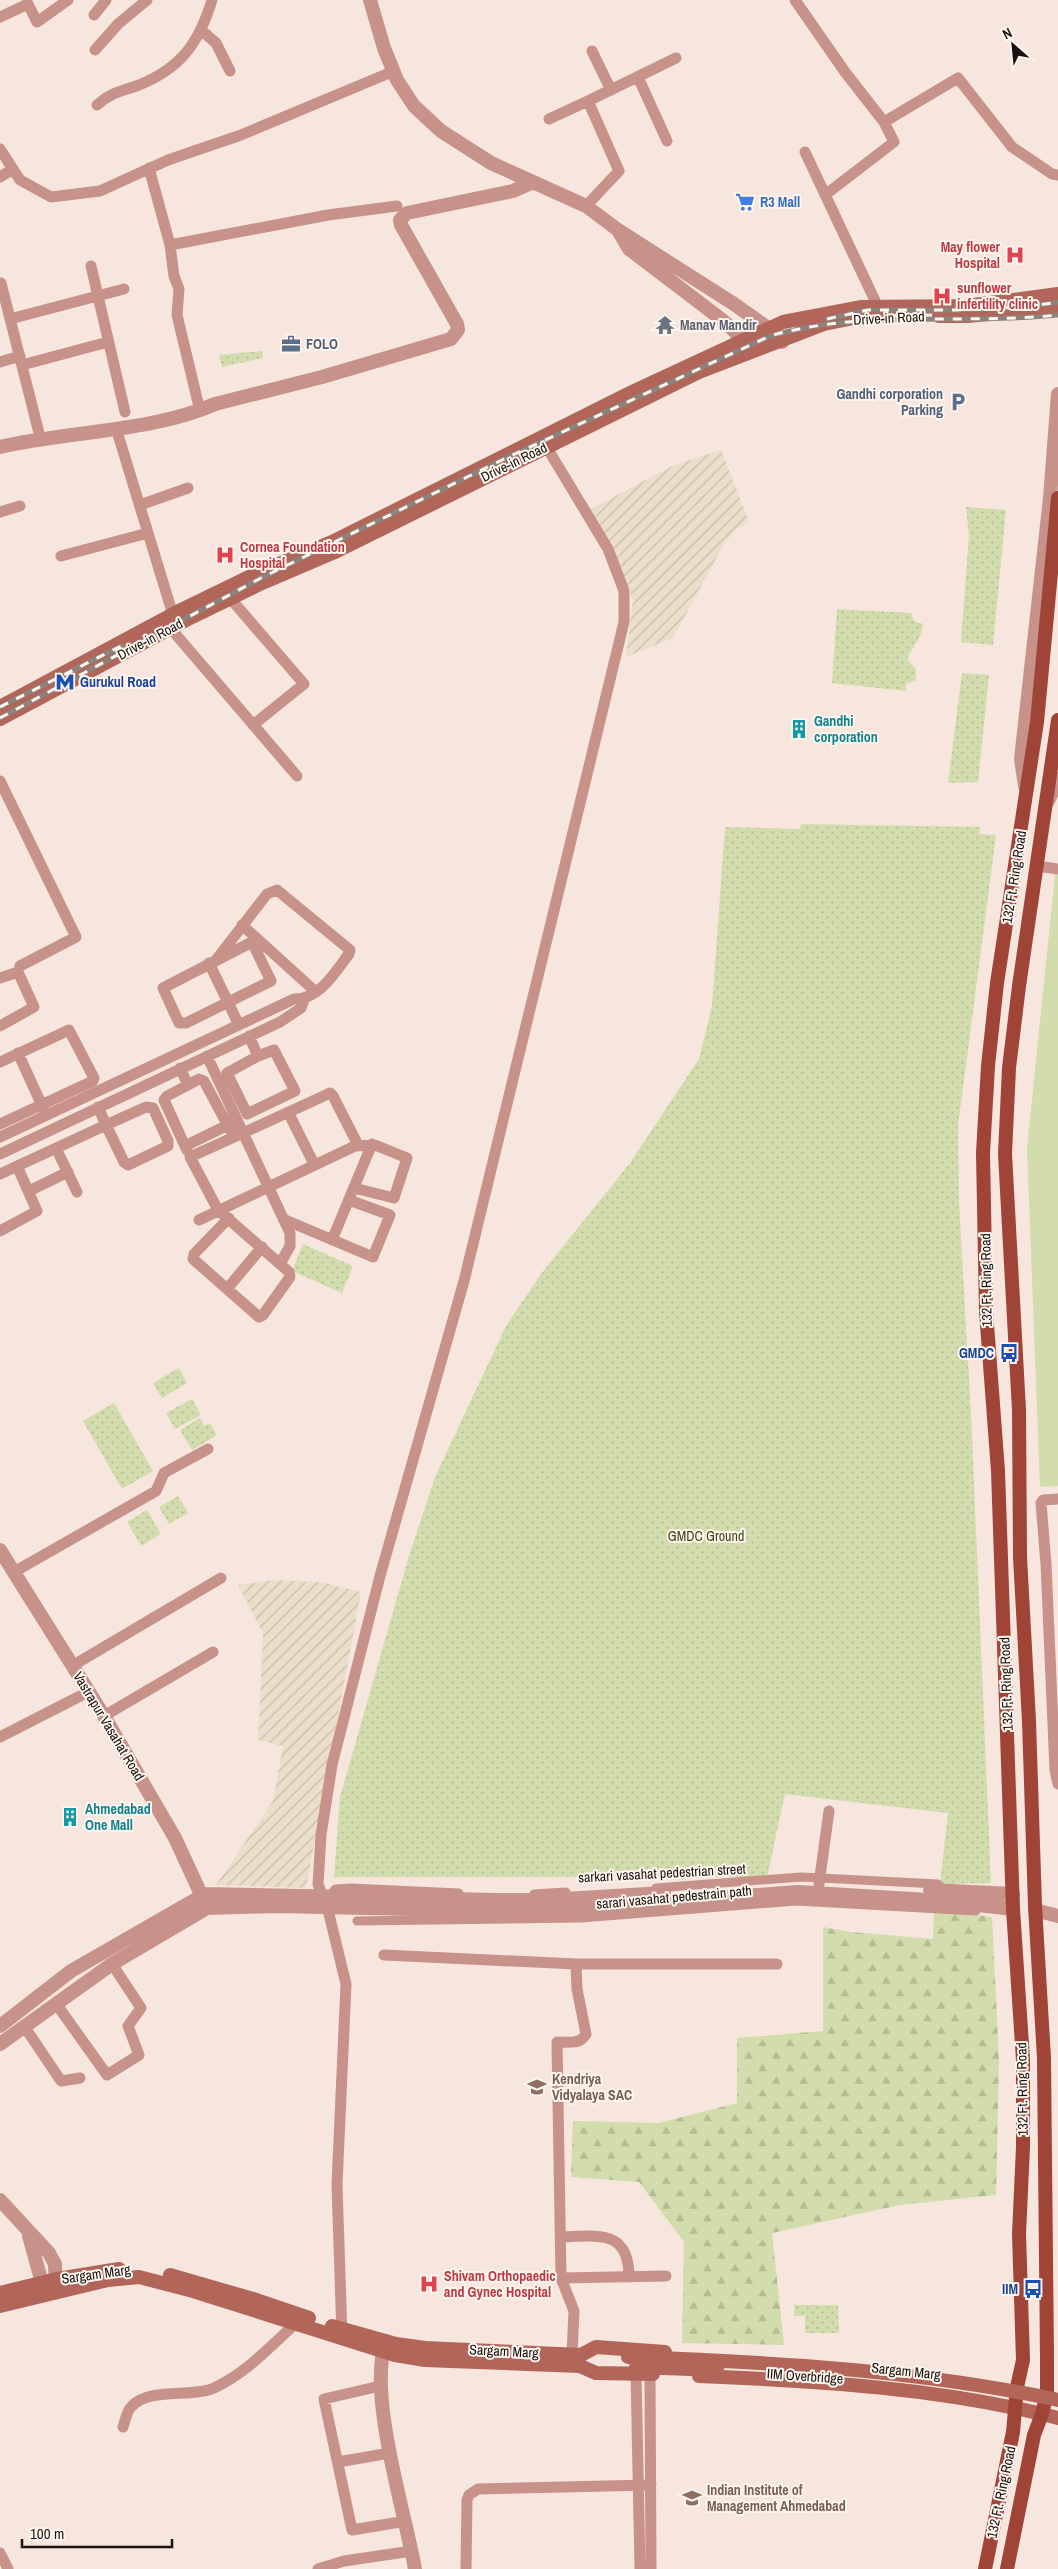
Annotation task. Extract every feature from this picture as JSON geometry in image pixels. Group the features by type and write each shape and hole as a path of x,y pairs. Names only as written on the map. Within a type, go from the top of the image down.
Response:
{"main road":[{"name":"Drive-in Road","path":"0,719 169,621 230,598 337,551 542,442 768,328 797,318 862,307 966,306 1058,294"},
{"name":"Drive-in Road","path":"0,707 169,621 258,573 332,542 542,442 699,372 782,342 824,324 864,316 968,316 1058,307"},
{"name":"132 Ft. Ring Road","path":"985,2569 1013,2432 1014,2408 1023,2360 1019,2234 1023,2148 1023,2069 1013,1909 998,1471 986,1311 983,1153 988,1066 997,983 1027,799 1037,722 1058,498"},
{"name":"132 Ft. Ring Road","path":"1007,2569 1034,2435 1042,2414 1054,2396 1044,2058 1035,1910 1029,1721 1020,1557 1019,1410 1005,1154 1009,1068 1019,986 1058,721"},
{"name":"Sargam Marg","path":"0,2306 76,2276 123,2269 156,2271 253,2299 342,2334"},
{"name":"Sargam Marg","path":"0,2293 19,2288 52,2287 139,2278 164,2283 296,2323 384,2347 425,2348 578,2359 596,2347 898,2368 976,2379 1054,2396"},
{"name":"IIM Overbridge","path":"578,2359 638,2368 702,2369 897,2383 1028,2400 1058,2407"},
{"name":"IIM Overbridge","path":"638,2368 703,2359 898,2374 1054,2396"},
{"name":"Sargam Marg","path":"638,2368 907,2392 1014,2408 1058,2418"}],"street":[{"path":"0,17 28,4 37,22 68,0"},
{"path":"94,15 106,0"},
{"path":"95,50 118,24 147,0"},
{"path":"98,105 113,93 155,78 173,66 192,48 212,0"},
{"path":"370,0 384,48 394,71 414,106 441,131 491,163 586,206 618,230 639,241 768,328 782,342"},
{"path":"795,0 845,72 884,122 894,142 825,195"},
{"path":"201,30 216,43 230,71"},
{"path":"592,51 611,90"},
{"path":"549,119 676,58"},
{"path":"0,149 20,180 51,197 100,191 149,168 241,134 394,71"},
{"path":"638,77 667,141"},
{"path":"884,122 958,78 1012,148 1052,174 1058,175"},
{"path":"586,206 619,171 588,101"},
{"path":"804,152 878,307"},
{"path":"149,168 170,245 174,276 179,289 178,315 200,411"},
{"path":"0,177 13,169"},
{"path":"0,447 40,437 116,428 200,411 215,404 322,377 451,339 458,330 456,324 400,225 400,220 408,213 513,191 533,182"},
{"path":"170,245 328,215 397,206"},
{"path":"618,230 629,249 745,339 756,351"},
{"path":"91,266 125,412"},
{"path":"1,283 40,437"},
{"path":"10,319 124,288"},
{"path":"0,362 21,360 108,342"},
{"path":"1027,799 1021,759 1050,498 1058,394"},
{"path":"116,428 148,532 169,621 297,776"},
{"path":"342,2334 337,2185 346,1984 327,1900 318,1884 319,1859 332,1765 380,1576 464,1281 624,622 624,591 608,549 542,442"},
{"path":"140,505 188,488"},
{"path":"0,512 20,506"},
{"path":"61,556 148,532"},
{"path":"230,598 304,684 253,725"},
{"path":"1046,805 1058,779"},
{"path":"0,781 76,937 20,966"},
{"path":"1037,866 1058,869"},
{"path":"0,1154 280,1022 301,1008 304,1000 316,992 350,954 350,948 277,890 267,894 212,962"},
{"path":"242,925 316,992"},
{"path":"252,942 271,979 269,982 228,1003 183,1024 179,1023 163,991 166,985 252,942"},
{"path":"212,962 239,1026"},
{"path":"0,978 18,972 34,1007 32,1010 0,1026"},
{"path":"0,1124 44,1110 239,1026 294,999 304,1000"},
{"path":"0,1062 69,1030 94,1078 88,1090"},
{"path":"249,1036 258,1056"},
{"path":"295,1091 274,1050 258,1056 227,1073 246,1114 295,1091 305,1091 314,1100"},
{"path":"18,1053 44,1110"},
{"path":"206,1056 238,1135 267,1185 283,1219 291,1242 280,1264"},
{"path":"180,1068 188,1085"},
{"path":"229,1218 194,1254 193,1259 257,1315 262,1317 290,1277 288,1272 262,1247 229,1218 218,1210 164,1100 166,1096 199,1079 204,1081 228,1125 238,1135"},
{"path":"190,1156 328,1094 333,1096 358,1145"},
{"path":"0,1174 106,1125 150,1106 155,1111 168,1144 165,1148 128,1165 124,1162 106,1125 98,1107"},
{"path":"0,1137 44,1110"},
{"path":"288,1112 314,1164"},
{"path":"185,1146 228,1125"},
{"path":"332,1240 372,1144"},
{"path":"198,1220 267,1185 358,1145 372,1144 407,1158 396,1197 392,1199 354,1188"},
{"path":"56,1148 77,1192"},
{"path":"0,1231 36,1213 37,1208 16,1166"},
{"path":"29,1191 68,1172"},
{"path":"283,1219 370,1257 376,1255 390,1215 349,1200"},
{"path":"227,1289 262,1247"},
{"path":"14,1572 156,1491 164,1474 208,1449"},
{"path":"1058,1500 1043,1500 1041,1503 1053,1624 1056,1741 1054,1770 1058,1784"},
{"name":"Vastrapur Vasahat Road","path":"0,1550 104,1716 175,1838 205,1902"},
{"path":"1046,1564 1058,1564"},
{"path":"72,1666 221,1578"},
{"path":"104,1716 213,1652"},
{"path":"0,1737 88,1692"},
{"path":"820,1881 830,1810"},
{"path":"820,1881 1013,1894"},
{"path":"0,2026 71,1971 205,1902 277,1906 327,1900 548,1900 820,1881 998,1888"},
{"path":"327,1900 563,1910 798,1892 944,1901 1013,1909"},
{"name":"sarari vasahat pedestrain path","path":"357,1921 581,1918 796,1901 992,1912"},
{"path":"0,2044 112,1964 205,1902"},
{"path":"1035,1910 1058,1916"},
{"path":"384,1956 576,1964 777,1964"},
{"path":"57,2005 86,2049 108,2075 140,2055 128,2026 142,2008 112,1964"},
{"path":"576,1964 577,1989 586,2034 583,2040 577,2042 557,2042 562,2278 574,2310 578,2359"},
{"path":"24,2026 61,2081 80,2078"},
{"path":"0,2200 49,2253 55,2264 66,2274 76,2276"},
{"path":"25,2229 37,2260 52,2287"},
{"path":"561,2236 602,2236 616,2241 626,2253 629,2277"},
{"path":"19,2288 28,2283 34,2276 37,2260"},
{"path":"52,2287 55,2264"},
{"path":"562,2278 666,2276"},
{"path":"123,2427 130,2407 142,2400 171,2393 212,2389 251,2365 296,2323"},
{"path":"384,2347 380,2386 390,2453 415,2569"},
{"path":"638,2368 640,2569"},
{"path":"638,2368 651,2485 651,2569"},
{"path":"380,2386 324,2399 352,2530 406,2521"},
{"path":"338,2462 390,2453"},
{"path":"466,2569 467,2500 469,2495 478,2489 651,2485"},
{"path":"318,2569 344,2561 412,2551"},
{"path":"0,2555 8,2569"}],"shaded area":[{"path":"721,450 749,521 736,530 725,542 673,638 626,657 633,600 610,547 589,510 674,465"},
{"path":"275,1580 321,1582 361,1592 306,1888 216,1885 273,1801 283,1746 258,1740 263,1633 238,1585"}],"green space":[{"path":"262,351 263,358 222,367 219,355"},
{"path":"966,507 1006,510 993,645 961,642 969,536"},
{"path":"837,609 911,613 914,621 923,624 921,634 907,659 916,669 916,680 906,684 906,691 832,683"},
{"path":"962,673 989,675 978,782 948,783"},
{"name":"GMDC Ground","path":"802,824 980,827 979,834 996,835 958,1126 959,1203 971,1414 991,1883 940,1884 948,1813 785,1794 767,1877 334,1877 340,1797 409,1556 435,1477 506,1326 541,1274 630,1163 699,1059 712,1006 725,827 799,829"},
{"path":"1055,875 1058,875 1058,1486 1040,1487 1027,1148"},
{"path":"303,1244 353,1266 342,1293 292,1271"},
{"path":"179,1368 187,1383 162,1398 153,1383"},
{"path":"192,1399 201,1415 175,1429 166,1413"},
{"path":"114,1403 153,1471 122,1489 83,1421"},
{"path":"200,1418 204,1426 210,1423 217,1435 192,1450 180,1430"},
{"path":"178,1496 188,1513 169,1524 159,1507"},
{"path":"147,1510 161,1534 141,1546 127,1522"},
{"path":"934,1908 992,1917 999,2060 996,2195 900,2205 772,2233 784,2345 682,2343 684,2242 639,2182 571,2177 573,2121 659,2123 737,2103 737,2038 823,2031 823,1927 851,1932 933,1939"},
{"path":"794,2305 838,2305 839,2333 805,2333 805,2316 794,2316"}],"railway":[{"path":"827,319 868,310 957,310 1026,307 1058,302"},
{"path":"0,718 261,578 502,460 770,336 805,328 877,320 986,319 1058,315"},
{"path":"0,707 121,646"}],"place":[{"name":"R3 Mall","path":"745,202"},
{"name":"May flower Hospital","path":"1015,255"},
{"name":"sunflower infertility clinic","path":"942,296"},
{"name":"Manav Mandir","path":"665,325"},
{"name":"FOLO","path":"291,344"},
{"name":"Gandhi corporation Parking","path":"958,402"},
{"name":"Cornea Foundation Hospital","path":"225,555"},
{"name":"Gurukul Road","path":"65,682"},
{"name":"Gandhi corporation","path":"799,729"},
{"name":"GMDC","path":"1009,1353"},
{"name":"Ahmedabad One Mall","path":"70,1817"},
{"name":"Kendriya Vidyalaya SAC","path":"537,2087"},
{"name":"Shivam Orthopaedic and Gynec Hospital","path":"429,2284"},
{"name":"IIM","path":"1033,2289"},
{"name":"Indian Institute of Management Ahmedabad","path":"692,2498"}]}
